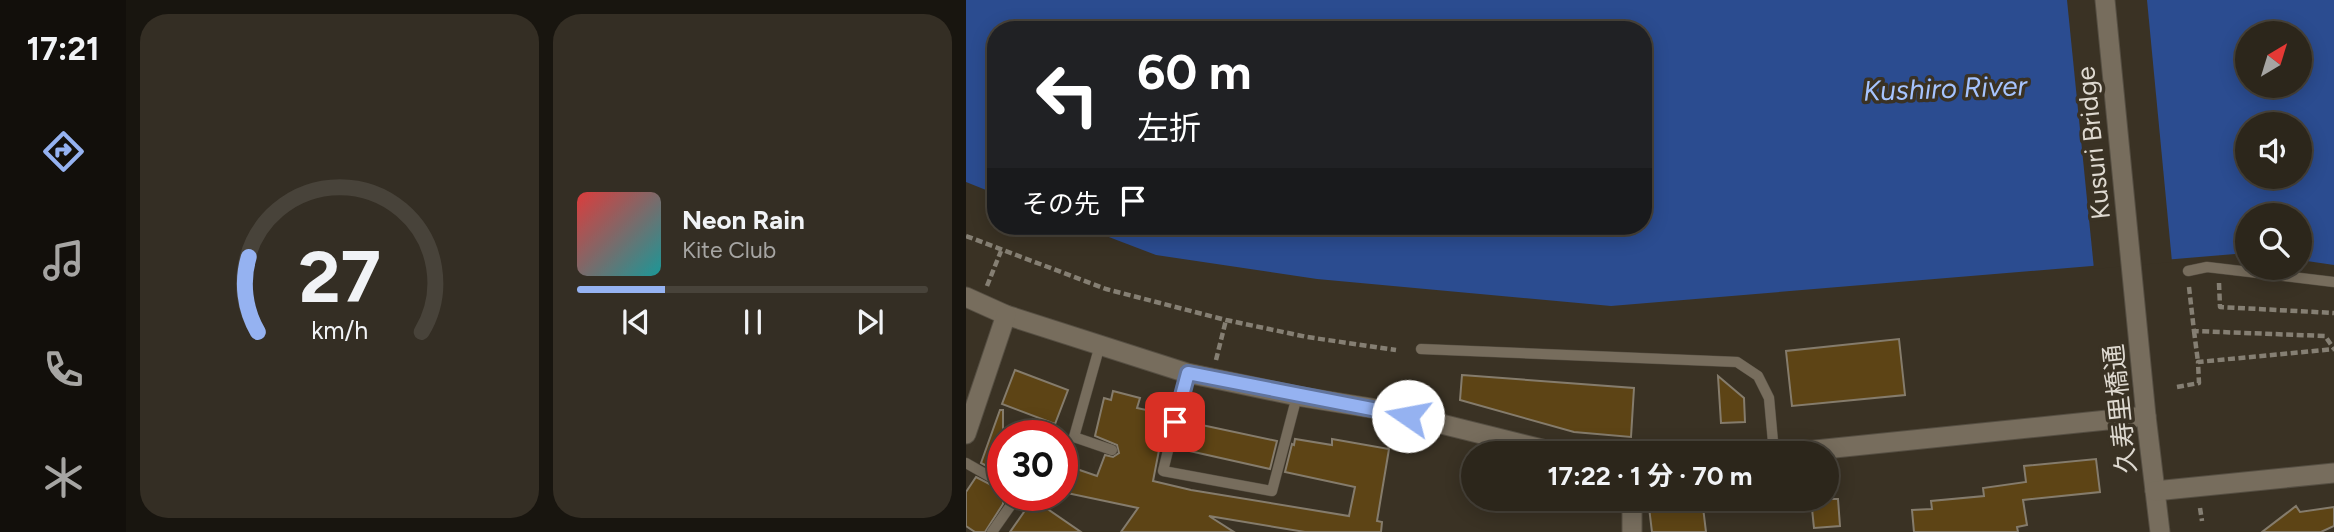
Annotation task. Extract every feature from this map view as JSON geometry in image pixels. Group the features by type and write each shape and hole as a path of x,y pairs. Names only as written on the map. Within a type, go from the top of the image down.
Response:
{"street":[{"name":"Kusuri Bridge","path":"2105,0 2134,280"},
{"name":"久寿里橋通","path":"2134,280 2160,532"},
{"path":"966,297 1006,315 1188,373 1297,396 1389,411 1510,441"},
{"path":"966,434 1006,315"},
{"path":"1839,448 2146,416"},
{"path":"2155,491 2334,473"},
{"path":"1632,511 1632,532"}],"lane":[{"path":"2188,271 2207,267 2334,282"},
{"path":"1100,345 1074,437 1112,450"},
{"path":"1421,349 1737,362 1758,376 1769,398 1773,441"},
{"path":"1188,373 1163,471 1272,491 1297,396"},
{"path":"966,463 987,475"},
{"path":"992,532 1007,511"}],"path":[{"path":"966,236 1106,289 1226,320 1307,337 1396,349"},
{"path":"987,287 1001,251"},
{"path":"2218,268 2220,307 2334,313"},
{"path":"2177,387 2199,383 2188,271"},
{"path":"1216,361 1226,320"},
{"path":"2194,331 2325,336 2334,349 2198,362"}],"water":[{"name":"Kushiro River","path":"966,0 2334,0 2334,265 2312,262 2312,203 2235,203 2235,254 1611,306 1317,279 1156,255 1104,235 1652,235 1652,21 987,21 987,190 966,182"}],"pier":[{"path":"2067,0 2147,0 2172,262 2094,269"}],"building":[{"path":"1899,339 1905,395 1792,406 1786,351"},
{"path":"1015,370 1068,390 1057,420 1044,420 1002,404"},
{"path":"1462,375 1634,388 1631,437 1574,432 1460,400"},
{"path":"1718,376 1744,398 1745,422 1721,423"},
{"path":"1113,391 1140,398 1137,408 1165,414 1168,418 1153,481 1191,490 1349,516 1355,487 1285,472 1292,444 1294,445 1295,439 1332,445 1332,439 1389,449 1377,521 1382,522 1381,532 1305,532 1209,516 1234,532 1121,532 1138,508 1078,495 1078,469 1097,476 1105,455 1113,457 1119,453 1117,445 1095,436 1104,398 1111,400"},
{"path":"1000,410 1003,410 1003,420 996,420"},
{"path":"1183,421 1277,441 1270,469 1176,448"},
{"path":"987,446 987,466 981,463"},
{"path":"2096,459 2100,492 2023,500 2027,525 2017,527 2018,532 1914,532 1912,510 1932,509 1931,501 1984,496 1983,488 2026,482 2024,466"},
{"path":"976,477 987,483 987,511 998,511 985,532 975,532 966,526 966,492"},
{"path":"2296,506 2300,512 2334,507 2334,526 2321,532 2262,532"},
{"path":"1025,511 1050,511 1081,532 1010,532"},
{"path":"1649,511 1703,511 1706,532 1652,532"},
{"path":"1812,511 1839,511 1840,526 1814,528"}],"route":[{"path":"1175,422 1188,373 1408,416"}]}
